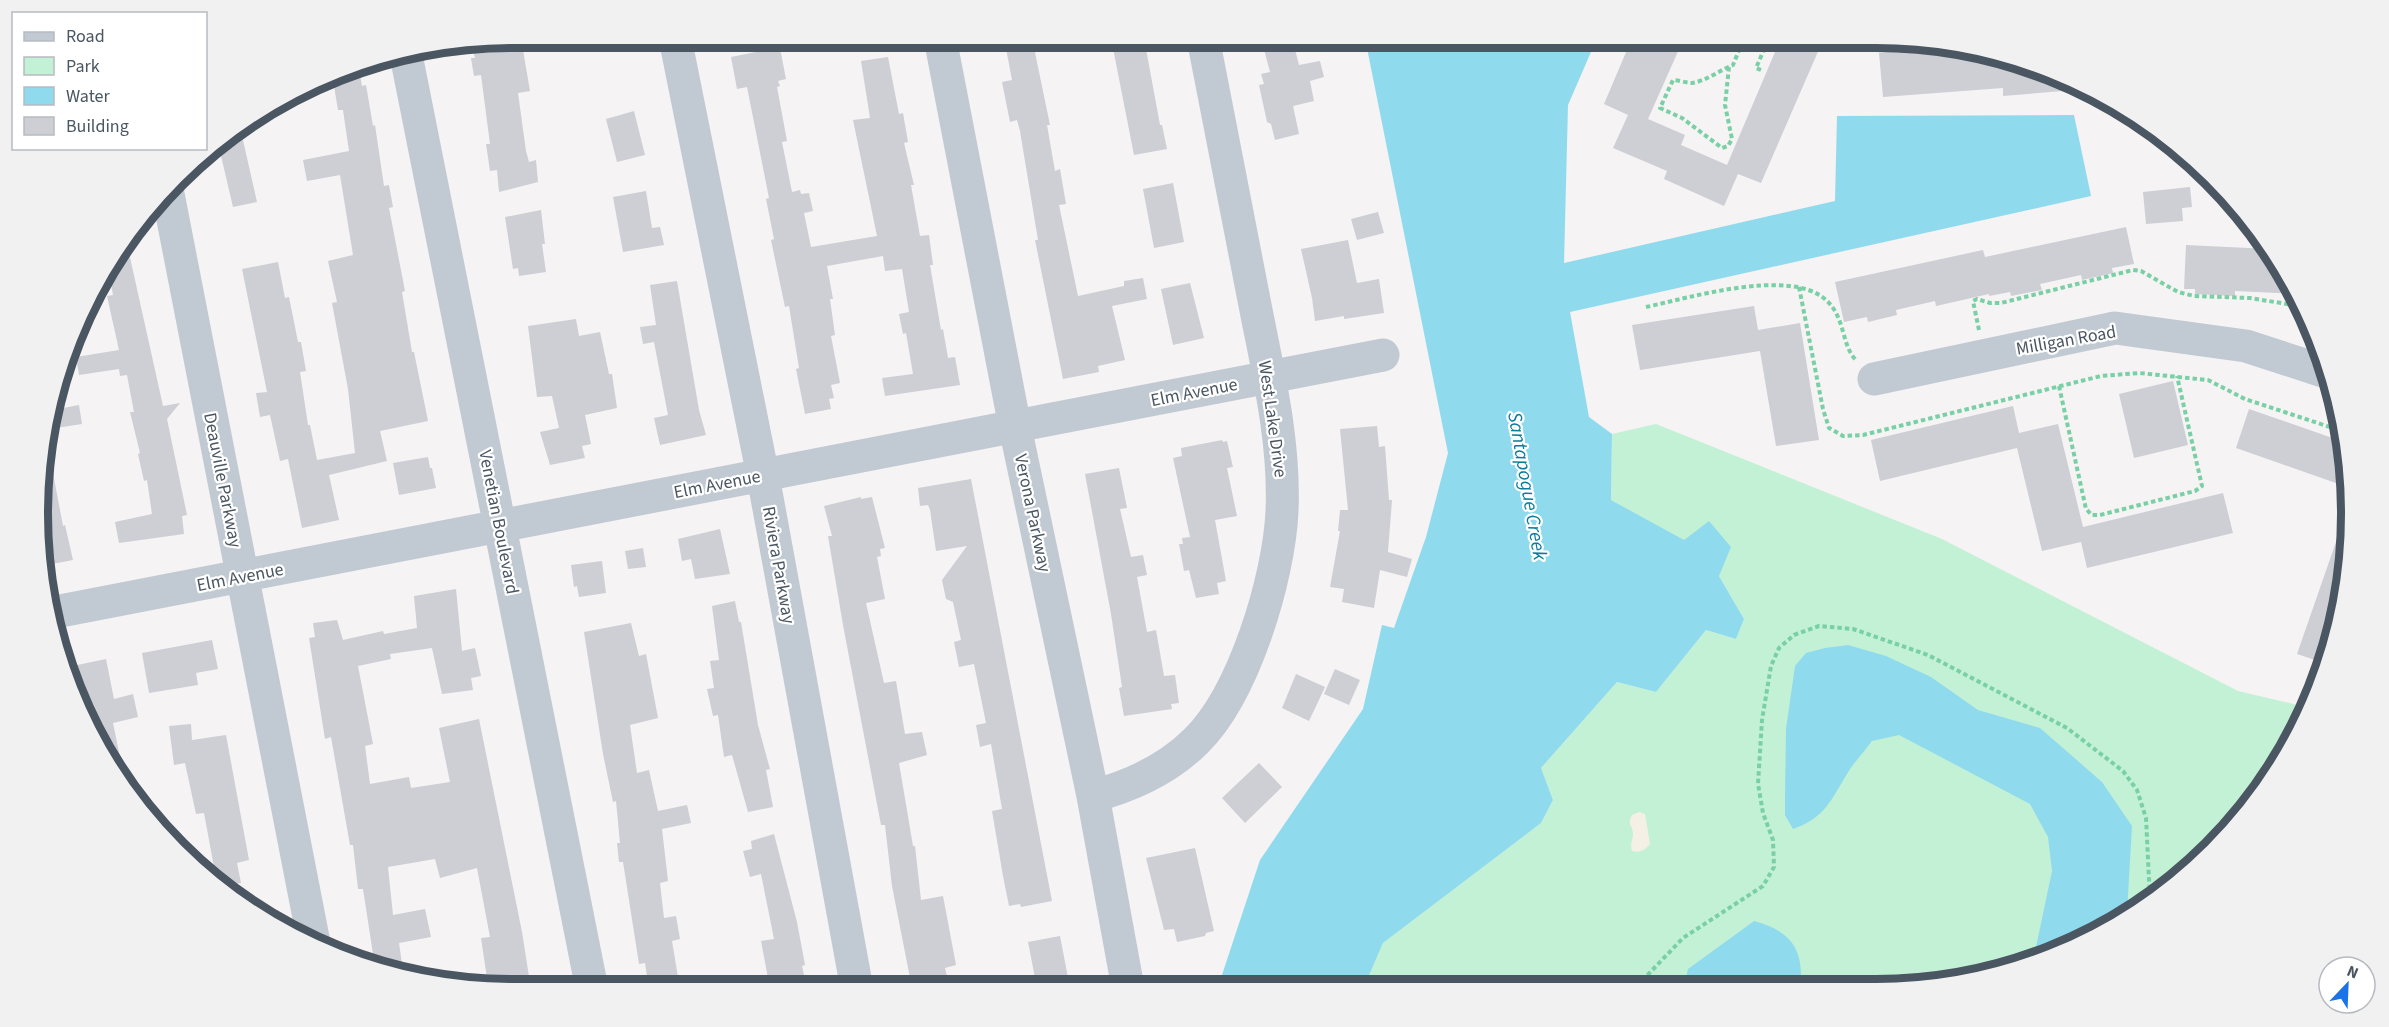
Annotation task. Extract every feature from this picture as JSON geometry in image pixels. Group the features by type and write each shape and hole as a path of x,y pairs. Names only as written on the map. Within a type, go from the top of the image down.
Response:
{"street":[{"name":"Riviera Parkway","path":"677,48 763,476 855,979"},
{"name":"Verona Parkway","path":"942,48 1014,427 1093,796 1126,979"},
{"name":"West Lake Drive","path":"1093,796 1125,787 1177,758 1197,740 1220,711 1249,650 1268,591 1278,549 1282,512 1279,440 1269,377 1205,48"},
{"name":"Venetian Boulevard","path":"407,61 590,979"},
{"name":"Deauville Parkway","path":"169,201 312,933"},
{"name":"Milligan Road","path":"1874,379 2115,328 2246,346 2318,369"},
{"name":"Elm Avenue","path":"59,612 1383,355"}],"path":[{"path":"1729,67 1725,105 1732,139 1728,146 1722,148 1682,118 1660,108 1673,80 1690,83 1700,81 1733,65 1740,48"},
{"path":"1761,70 1756,68 1765,48"},
{"path":"1984,356 1973,301 1977,299 1990,303 2001,303 2133,270 2141,271 2178,292 2194,296 2250,298 2292,306"},
{"path":"1646,307 1747,286 1799,288 1816,293 1832,307 1844,329 1849,353 1874,379"},
{"path":"1799,288 1826,420 1829,428 1843,436 1863,435 2101,376 2139,373 2208,380 2245,399 2333,428"},
{"path":"2058,386 2086,509 2091,515 2100,515 2195,491 2202,486 2177,376"},
{"path":"1644,979 1683,938 1763,886 1774,867 1773,840 1763,813 1758,784 1762,720 1771,666 1779,648 1794,635 1819,626 1853,629 1928,655 2067,728 2123,771 2137,790 2146,818 2150,890"}],"green space":[{"path":"1656,424 1942,539 2238,691 2300,705 2279,746 2245,797 2205,843 2159,883 2108,917 2081,931 2054,944 1996,963 1936,975 1876,979 1367,979 1383,943 1541,823 1553,800 1541,768 1617,682 1656,692 1706,630 1736,639 1744,619 1719,576 1684,541 1611,500 1612,434"}],"sand":[{"path":"1639,812 1645,814 1650,844 1642,851 1635,852 1631,849 1633,832 1630,821 1632,815"}],"water":[{"name":"Santapogue Creek","path":"1367,48 1593,48 1568,105 1564,263 1835,201 1837,116 2074,115 2091,196 1570,312 1589,417 1612,434 1611,500 1684,540 1709,521 1731,547 1719,576 1744,619 1736,639 1706,630 1656,692 1617,682 1541,768 1553,800 1541,823 1383,943 1367,979 1221,979 1260,860 1363,709 1382,625 1394,628 1426,537 1448,453"},
{"path":"1848,645 1886,656 1931,677 1978,710 2040,728 2102,782 2132,826 2127,905 2081,931 2037,950 2052,871 2048,837 2030,804 1899,735 1872,741 1820,814 1804,825 1793,829 1785,815 1785,794 1786,729 1795,666 1806,653"},
{"path":"1754,921 1777,930 1792,943 1800,962 1801,973 1801,979 1686,979 1688,969"}],"building":[{"path":"515,48 516,52 523,50 530,91 518,93 526,151 529,162 536,160 538,182 499,192 497,170 490,171 486,144 490,144 481,75 474,76 471,58 475,58 473,50"},
{"path":"755,48 780,48 786,79 778,81 780,86 777,87 787,141 782,142 792,192 800,190 801,194 809,193 813,211 804,213 811,247 877,236 853,120 870,118 861,61 888,57 899,114 903,113 908,142 904,143 914,185 911,185 920,236 929,235 933,265 930,265 941,330 943,329 948,358 955,357 960,385 885,396 882,378 913,374 906,333 903,334 899,314 909,312 902,269 885,271 883,256 827,266 833,299 830,299 835,335 831,336 840,383 831,385 834,398 829,399 831,409 805,414 796,369 799,368 789,306 785,307 771,240 774,239 766,199 769,198 747,87 737,89 731,57 756,52"},
{"path":"1006,48 1034,48 1050,125 1047,125 1055,171 1060,169 1066,204 1059,205 1078,296 1124,286 1124,281 1143,278 1147,299 1112,306 1125,360 1098,366 1099,372 1063,379 1035,240 1038,240 1020,131 1017,120 1010,122 1002,82 1012,80"},
{"path":"1113,48 1146,48 1160,125 1162,125 1167,149 1134,155"},
{"path":"1264,48 1295,48 1299,65 1320,61 1324,77 1310,81 1314,101 1293,106 1299,134 1275,140 1271,124 1267,122 1259,85 1264,84 1261,74 1270,72"},
{"path":"1628,48 1680,48 1648,119 1685,135 1681,145 1727,165 1777,48 1820,48 1761,183 1738,174 1724,206 1664,179 1667,171 1613,148 1628,115 1604,104"},
{"path":"1915,50 1966,57 2025,73 2069,90 2003,96 2003,88 1883,97 1879,53"},
{"path":"360,75 362,86 366,85 373,126 375,125 384,186 389,185 393,207 389,208 405,291 402,292 412,352 414,352 428,421 380,431 387,461 329,475 339,520 302,528 288,459 280,461 270,415 260,417 256,393 267,392 242,269 278,262 285,298 289,297 298,342 301,342 306,371 300,372 308,425 310,425 317,460 355,453 348,389 332,303 337,302 328,261 353,255 340,175 307,181 303,160 349,151 343,110 338,110 334,84"},
{"path":"634,111 645,155 617,162 606,119"},
{"path":"242,135 257,202 233,207 220,152"},
{"path":"1173,183 1184,242 1154,248 1143,189"},
{"path":"2190,187 2192,207 2182,208 2183,221 2146,224 2143,192"},
{"path":"646,191 652,228 660,227 664,245 623,252 613,197"},
{"path":"541,210 546,272 519,276 518,268 513,269 505,217"},
{"path":"1378,212 1384,233 1357,240 1351,219"},
{"path":"2126,227 2134,264 2112,268 2113,273 2082,280 2081,275 2040,284 2042,290 2011,296 2010,292 1989,296 1989,294 1936,306 1935,301 1896,310 1897,315 1868,322 1867,317 1844,322 1835,282 1983,250 1985,257"},
{"path":"1348,240 1357,283 1379,279 1384,313 1315,321 1301,249"},
{"path":"2186,245 2258,248 2285,293 2235,291 2235,296 2195,294 2195,289 2184,289"},
{"path":"129,251 163,406 180,403 167,419 187,515 182,516 184,534 119,543 115,522 152,514 147,480 144,481 130,412 134,412 127,375 120,376 119,369 79,375 76,357 119,350 107,296 113,295 110,280"},
{"path":"677,281 699,410 706,435 660,445 654,418 668,415 654,342 643,344 640,327 656,325 650,285"},
{"path":"1190,283 1204,338 1173,345 1161,289"},
{"path":"1754,306 1758,330 1800,323 1819,440 1776,446 1760,351 1640,370 1632,325"},
{"path":"576,319 579,336 600,332 609,374 612,374 617,408 585,415 591,444 582,446 585,458 550,465 540,432 559,428 552,396 537,397 528,326"},
{"path":"2173,381 2188,445 2134,458 2119,394"},
{"path":"79,405 82,424 56,428 60,409"},
{"path":"2013,406 2019,433 2058,424 2083,527 2223,493 2233,533 2087,568 2081,542 2042,551 2017,448 1880,481 1871,440"},
{"path":"2249,409 2335,439 2340,485 2236,448"},
{"path":"1377,426 1379,447 1385,446 1389,500 1392,500 1388,552 1412,559 1407,577 1380,570 1374,608 1342,602 1344,589 1330,587 1340,531 1338,531 1340,510 1348,510 1340,429"},
{"path":"1227,441 1233,467 1227,468 1237,516 1215,520 1226,581 1217,583 1219,594 1196,598 1189,570 1184,571 1179,544 1183,544 1182,538 1190,537 1173,458 1182,456 1181,448"},
{"path":"428,457 436,488 399,495 393,463"},
{"path":"1119,468 1127,508 1120,509 1131,557 1143,555 1147,575 1137,577 1147,632 1156,630 1164,676 1175,675 1179,703 1171,704 1172,709 1124,716 1111,614 1085,474"},
{"path":"50,473 53,473 63,526 65,525 73,560 51,564 48,514"},
{"path":"971,479 1052,901 1021,907 1020,904 1009,906 992,811 1002,809 991,744 980,747 976,725 986,723 974,664 959,667 954,642 961,640 953,602 946,599 942,580 967,546 936,551 930,510 928,505 920,506 918,488"},
{"path":"861,497 861,499 872,497 885,548 880,549 881,556 877,557 885,599 866,603 884,683 896,681 905,734 922,732 927,755 899,763 913,846 915,846 921,900 943,896 956,965 945,968 948,979 910,979 892,886 885,825 881,825 843,625 828,536 832,536 824,506"},
{"path":"720,529 730,574 695,579 691,559 682,561 678,539"},
{"path":"2341,529 2332,604 2317,661 2297,654"},
{"path":"643,548 646,567 628,569 625,551"},
{"path":"602,561 606,593 579,597 577,586 574,587 571,565"},
{"path":"456,589 462,651 475,648 481,676 471,678 473,690 442,694 432,648 390,654 391,659 358,666 373,744 365,746 370,784 409,777 411,788 450,782 439,728 479,719 529,979 487,978 481,938 490,937 477,868 440,878 435,859 388,867 393,915 425,909 431,937 399,943 402,965 373,957 363,889 358,889 353,845 350,845 331,737 325,739 309,638 315,637 313,623 337,620 343,640 383,631 384,634 417,628 414,596"},
{"path":"735,601 739,622 741,622 758,725 770,769 766,770 773,807 748,812 732,755 724,757 718,715 713,716 707,689 714,688 710,661 719,660 712,606"},
{"path":"631,623 639,656 646,654 658,718 630,725 637,773 649,770 658,811 687,805 691,823 662,829 668,881 660,883 664,918 676,916 680,939 672,941 678,979 647,979 645,963 639,964 623,862 619,862 617,843 620,843 616,801 613,802 603,754 584,632"},
{"path":"212,640 218,669 196,673 198,685 149,693 142,653"},
{"path":"106,659 114,699 133,694 138,717 113,723 122,765 83,692 74,666"},
{"path":"1335,669 1360,680 1349,705 1324,694"},
{"path":"1296,674 1325,687 1309,721 1282,708"},
{"path":"191,724 192,740 226,735 249,860 237,863 241,883 232,884 217,872 216,866 214,867 204,813 196,814 185,763 174,765 169,726"},
{"path":"1259,763 1282,787 1245,823 1222,798"},
{"path":"774,834 797,922 805,965 802,966 805,979 768,979 761,941 774,939 761,874 750,877 743,851 752,849 751,841"},
{"path":"1195,848 1214,931 1206,933 1205,936 1177,942 1174,929 1164,930 1146,858"},
{"path":"1060,936 1068,979 1035,979 1028,942"}]}
